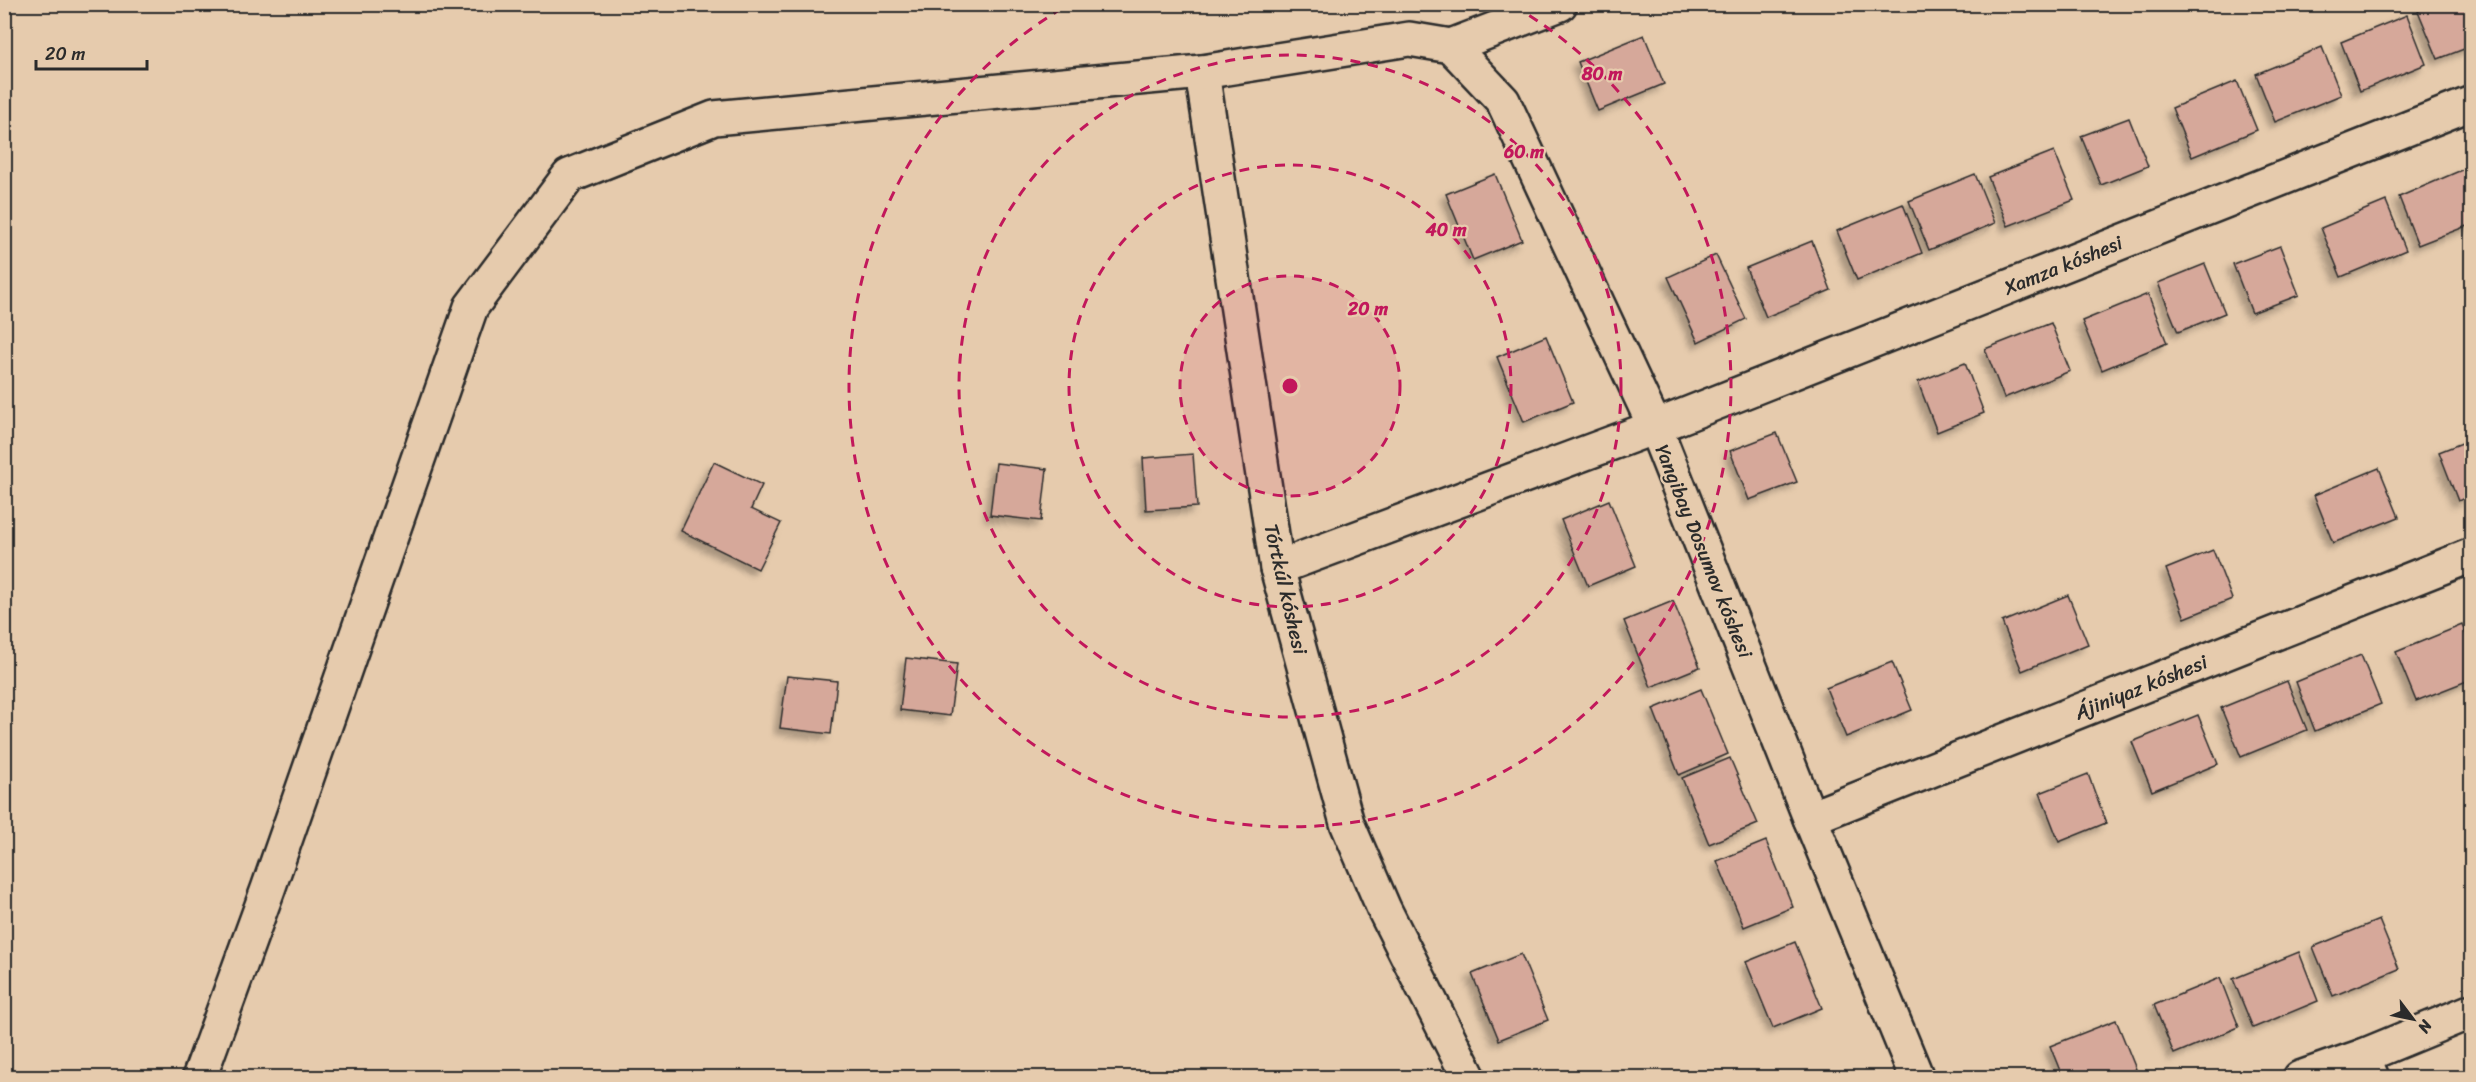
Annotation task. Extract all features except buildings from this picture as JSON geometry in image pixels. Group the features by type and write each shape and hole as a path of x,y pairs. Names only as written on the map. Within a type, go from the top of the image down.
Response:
{"street":[{"path":"199,1077 268,889 471,307 569,176 714,118 1202,72 1409,39 1451,46 1560,4"},
{"name":"Yangibay Dosumov kóshesi","path":"1451,46 1503,101 1655,427 1810,818 1917,1077"},
{"name":"Tórtkúl kóshesi","path":"1202,72 1277,568 1347,823 1384,909 1469,1077"},
{"name":"Xamza kóshesi","path":"1277,568 1655,427 2472,103"},
{"name":"Ájiniyaz kóshesi","path":"1810,818 2472,555"},
{"path":"2300,1077 2368,1066 2472,1011"}]}
